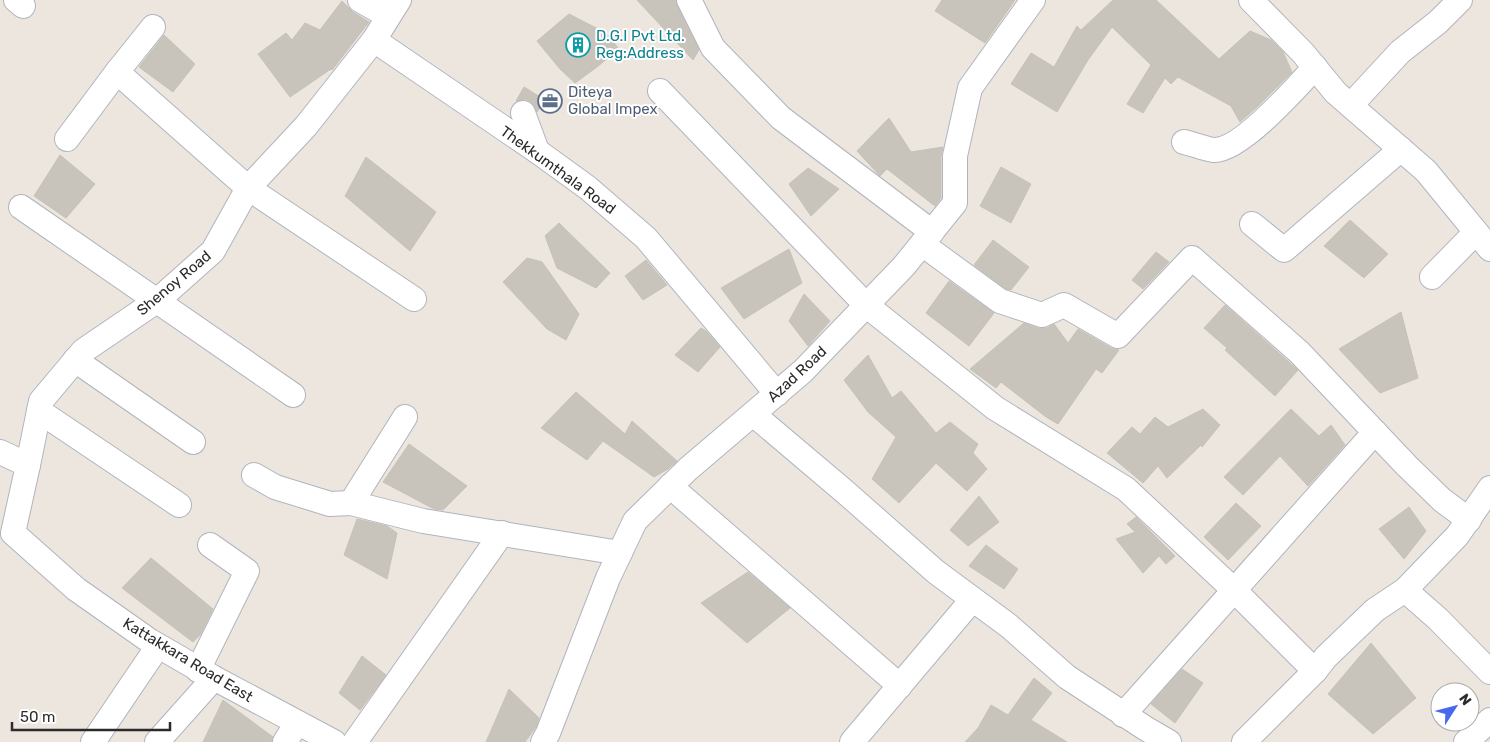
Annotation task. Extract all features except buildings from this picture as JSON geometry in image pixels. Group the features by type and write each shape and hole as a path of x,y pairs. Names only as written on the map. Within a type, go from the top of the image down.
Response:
{"street":[{"path":"360,0 393,8"},
{"path":"689,0 713,48 782,118 1000,301 1042,315 1064,305 1118,336 1192,258 1299,352 1442,500 1468,520"},
{"name":"Azad Road","path":"543,742 608,578 635,521 688,469 802,371 904,266 955,203 955,156 970,88 1033,0"},
{"path":"1251,0 1303,53 1336,93 1426,171 1483,240 1432,277"},
{"path":"1351,105 1400,52 1438,22 1460,0"},
{"name":"Shenoy Road","path":"28,465 41,401 83,351 158,300 213,251 248,188 306,126 374,40 393,8"},
{"path":"67,140 153,27"},
{"name":"Thekkumthala Road","path":"374,40 588,188 646,238 777,394"},
{"path":"1184,142 1215,150 1232,144 1276,109 1315,67"},
{"path":"117,72 248,188 414,299"},
{"path":"660,91 866,305 995,408 1126,489 1234,590 1315,671"},
{"path":"523,113 537,151"},
{"path":"1252,224 1284,250 1401,149"},
{"path":"22,207 293,395"},
{"path":"75,360 193,442"},
{"path":"39,411 179,505"},
{"path":"753,414 936,572 1009,626 1067,677 1169,742"},
{"path":"351,503 405,417"},
{"path":"1123,714 1375,432"},
{"path":"0,452 28,465"},
{"name":"Kattakkara Road East","path":"28,465 12,534 76,589 158,646 206,674 291,732 334,742"},
{"path":"254,475 275,487 330,504 351,503 424,521 620,553"},
{"path":"670,486 900,686"},
{"path":"1244,742 1315,671 1326,657 1375,610 1405,590 1458,536 1490,488"},
{"path":"356,742 502,533"},
{"path":"157,742 206,674 246,571 210,545"},
{"path":"1405,590 1438,619 1490,672"},
{"path":"852,742 972,600"},
{"path":"93,742 158,646"},
{"path":"1466,742 1490,720"}],"place":[{"name":"D.G.I Pvt Ltd. Reg:Address","path":"578,45"},
{"name":"Diteya Global Impex","path":"550,101"}]}
